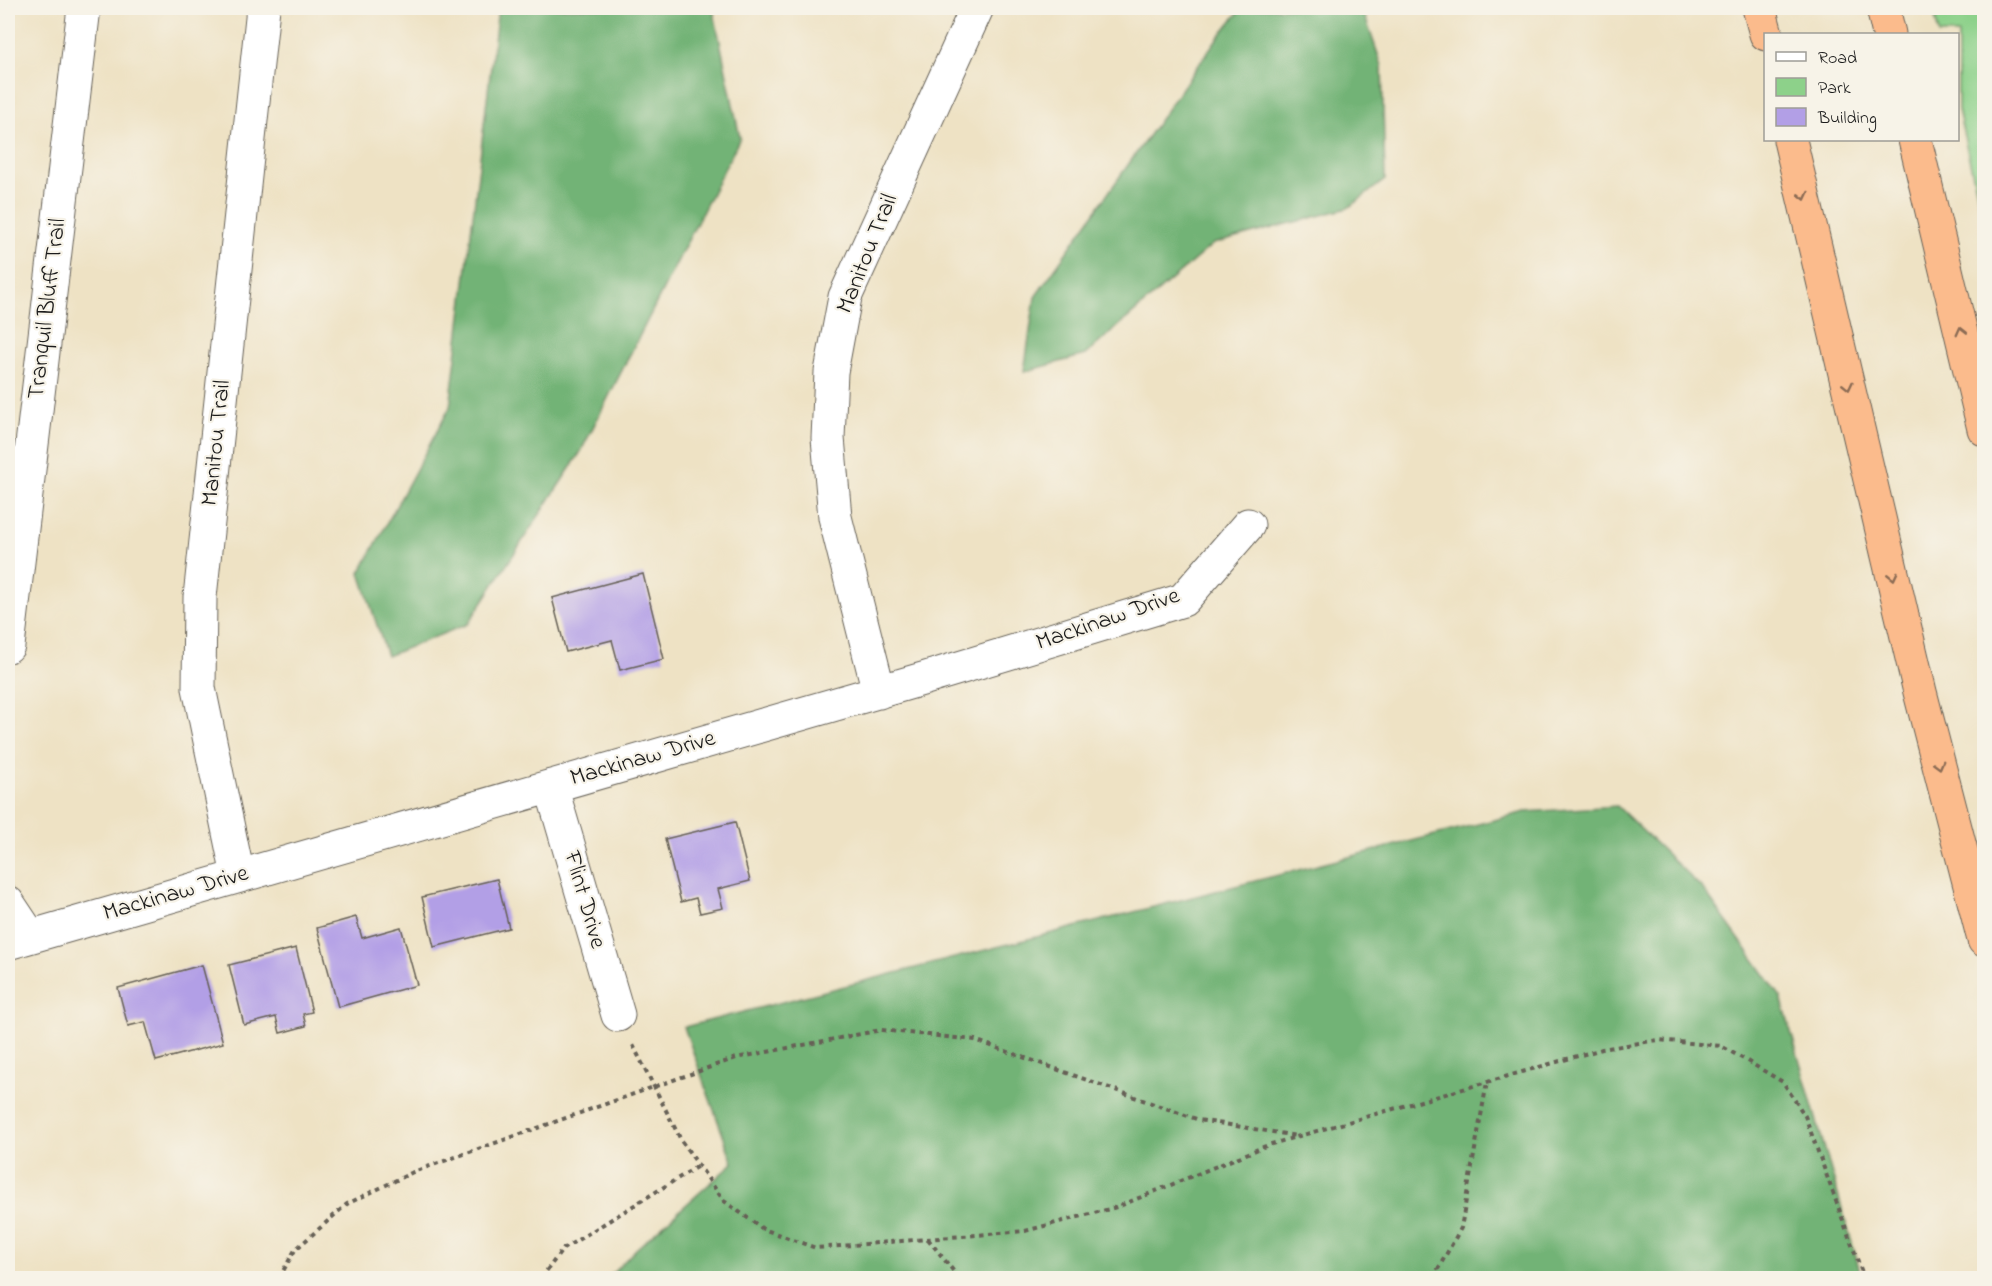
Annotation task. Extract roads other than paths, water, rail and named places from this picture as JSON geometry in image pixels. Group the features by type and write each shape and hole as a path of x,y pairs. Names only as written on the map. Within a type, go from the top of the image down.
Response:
{"highway":[{"path":"1759,8 1766,33"},
{"path":"1883,8 1889,33"},
{"path":"1790,141 1920,692 1984,940"},
{"path":"1915,141 1984,429"}],"street":[{"name":"Tranquil Bluff Trail","path":"8,646 84,8"},
{"name":"Manitou Trail","path":"238,876 199,688 200,597 263,8"},
{"name":"Manitou Trail","path":"879,692 835,517 828,438 831,372 846,297 977,8"},
{"name":"Mackinaw Drive","path":"19,940 879,692 1182,600 1248,525"},
{"name":"Flint Drive","path":"551,786 618,1015"},
{"path":"8,903 19,940"}]}
